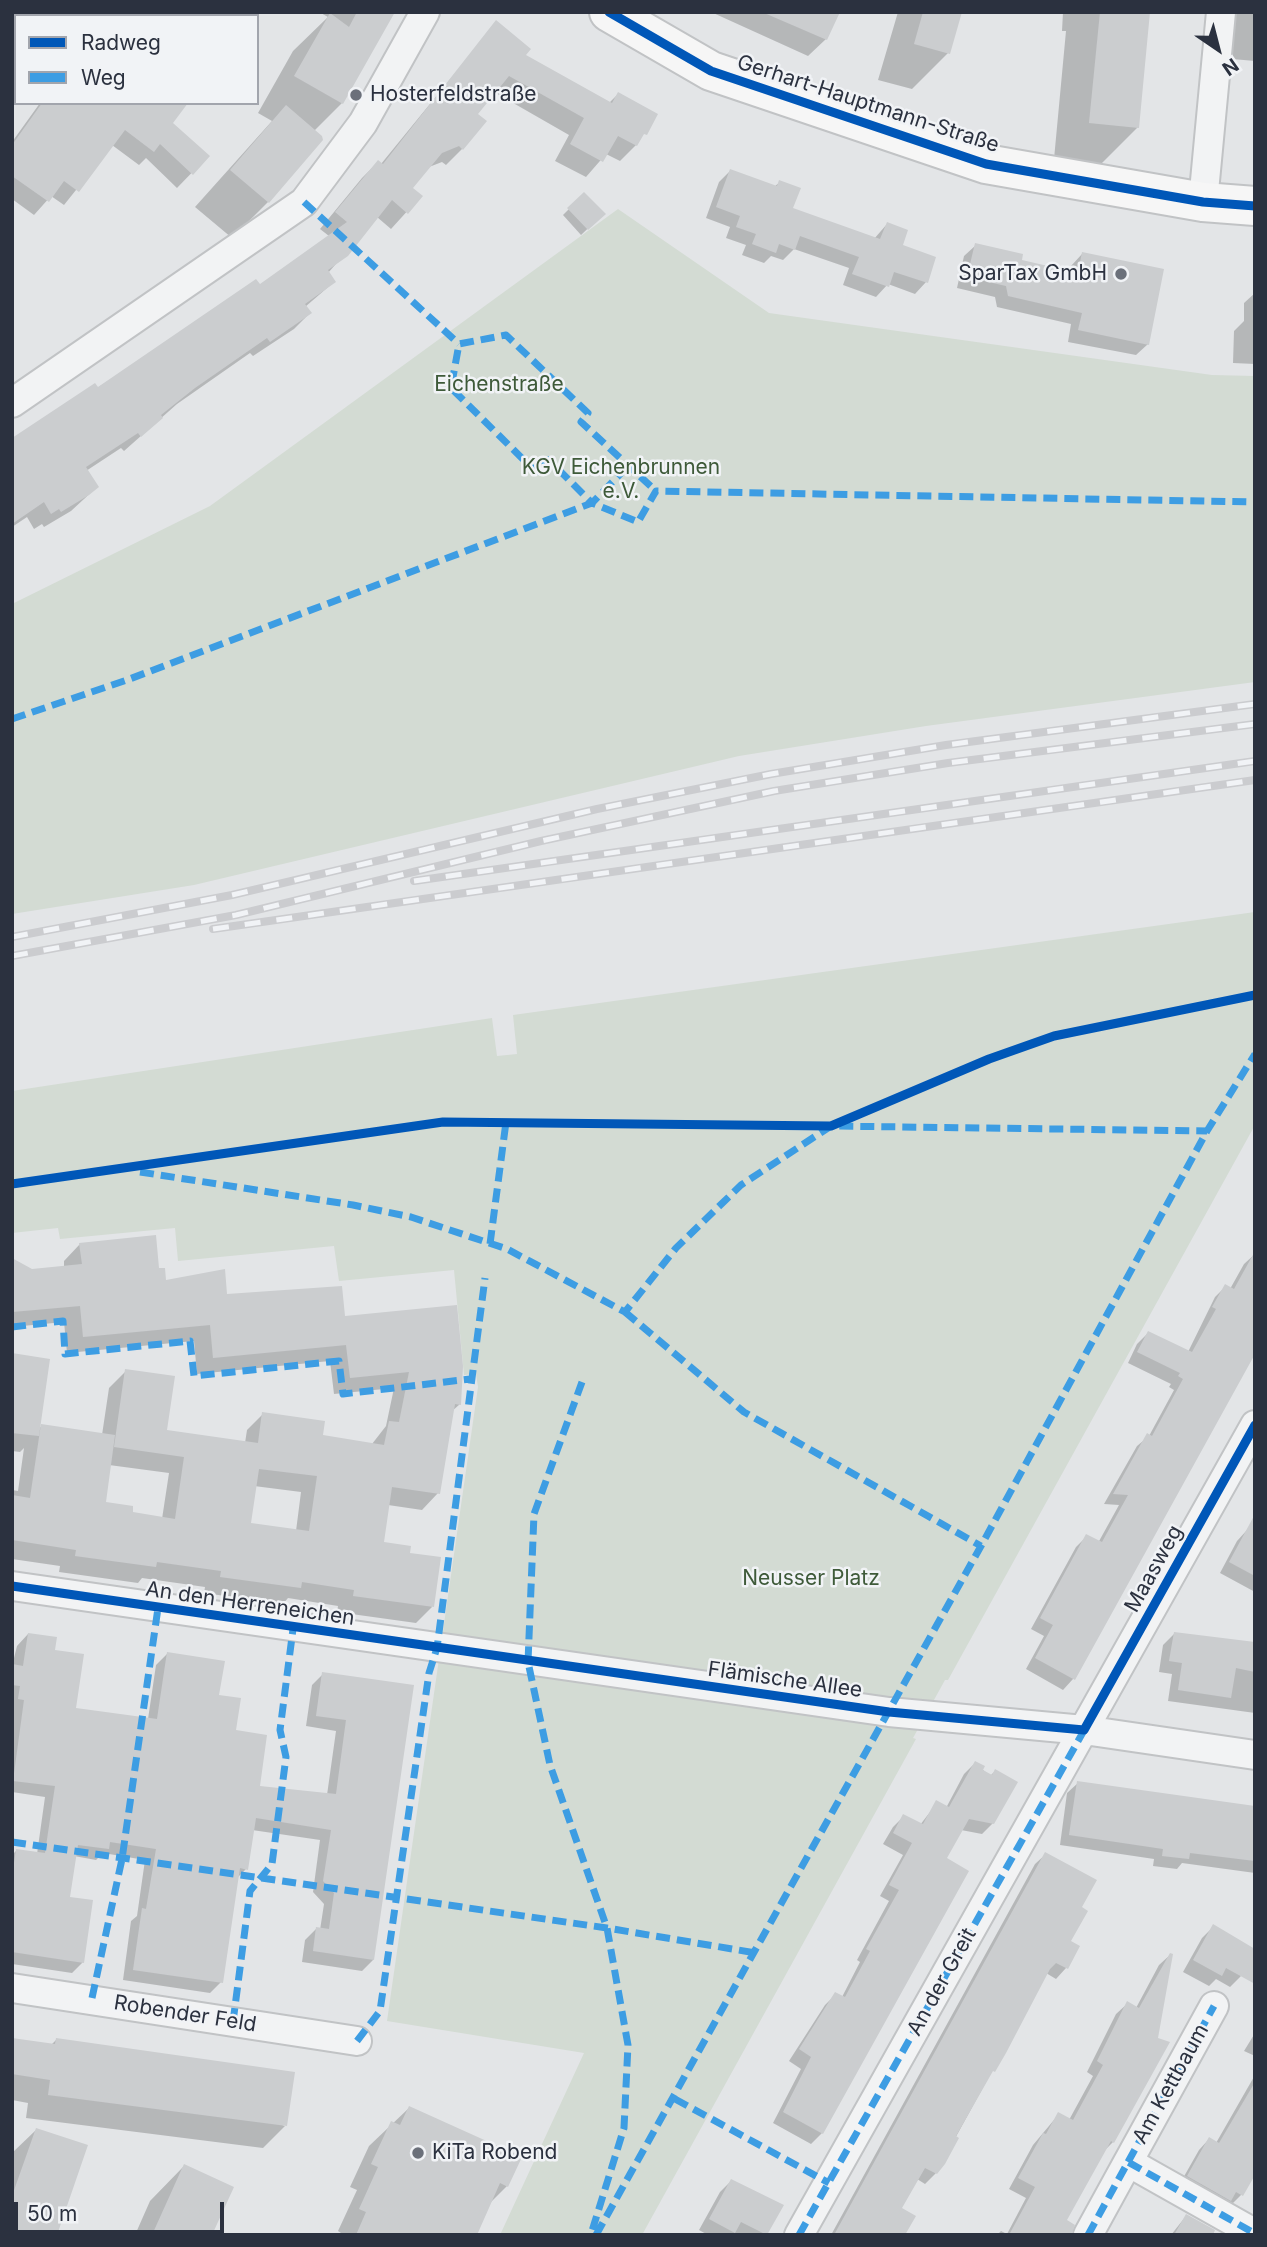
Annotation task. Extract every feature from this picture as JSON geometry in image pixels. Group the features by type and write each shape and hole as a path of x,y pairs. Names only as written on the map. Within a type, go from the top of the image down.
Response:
{"street":[{"path":"12,403 304,202 363,123 425,12"},
{"name":"Gerhart-Hauptmann-Straße","path":"609,12 711,71 986,164 1203,202 1255,206"},
{"path":"1203,202 1221,12"},
{"name":"Maasweg","path":"1084,1730 1255,1424"},
{"name":"An den Herreneichen","path":"12,1586 482,1655"},
{"name":"Flämische Allee","path":"482,1655 888,1712 1084,1730 1255,1755"},
{"name":"An der Greit","path":"799,2235 1084,1730"},
{"name":"Robender Feld","path":"12,1988 357,2041"},
{"name":"Am Kettbaum","path":"1088,2235 1214,2006"},
{"name":"Am Kettbaum","path":"1128,2162 1254,2233"}],"green space":[{"name":"KGV Eichenbrunnen e.V.","path":"618,209 769,313 1212,375 1255,376 1255,682 926,726 739,756 194,885 12,914 12,604 210,506"},
{"name":"Neusser Platz","path":"1255,912 1255,1125 948,1680 945,1680 913,1738 916,1739 642,2235 500,2235 584,2053 387,2021 478,1387 476,1374 464,1375 454,1270 339,1281 334,1246 178,1261 175,1228 60,1239 58,1228 12,1233 12,1091 492,1018 497,1056 517,1054 513,1015"}],"building":[{"path":"357,12 395,12 343,104 294,76 330,13 349,27"},
{"path":"762,12 840,12 827,40"},
{"path":"923,12 962,12 950,54 914,44"},
{"path":"1100,12 1150,12 1139,128 1089,123"},
{"path":"496,20 531,49 526,55 612,103 618,92 658,114 647,135 644,134 637,146 618,136 603,162 570,144 584,118 509,76 478,114 487,121 463,150 459,146 442,153 413,188 423,196 408,214 392,200 348,256 328,270 336,282 305,304 312,313 270,342 267,338 195,388 161,415 163,418 141,437 138,433 86,467 99,487 89,495 61,512 59,509 51,514 44,502 12,524 12,438 95,383 98,387 256,279 260,284 347,222 335,212 378,160 383,164"},
{"path":"41,105 186,105 173,123 210,156 193,175 160,144 154,152 125,130 79,192 64,181 49,202 12,176 12,145"},
{"path":"286,105 322,136 323,140 269,203 230,170"},
{"path":"730,169 777,186 779,180 801,188 793,208 880,239 887,222 908,230 903,245 936,257 928,283 894,272 889,287 852,274 859,257 800,236 795,250 779,244 776,253 752,244 756,234 736,227 740,216 716,207"},
{"path":"584,192 606,214 588,230 567,208"},
{"path":"975,243 1023,254 1022,260 1078,273 1082,252 1164,269 1149,345 1078,330 1082,313 1008,296 1006,286 967,277"},
{"path":"156,1235 159,1268 165,1268 166,1280 225,1269 227,1294 342,1286 345,1316 457,1305 463,1366 461,1405 455,1404 440,1494 392,1487 384,1542 411,1546 410,1553 441,1557 434,1607 353,1596 354,1590 302,1582 301,1588 220,1577 221,1571 157,1562 156,1567 75,1556 76,1550 12,1540 12,1495 30,1498 41,1424 115,1435 106,1502 133,1506 133,1512 175,1519 184,1457 114,1447 125,1369 175,1376 167,1430 258,1443 262,1412 325,1421 323,1435 384,1445 389,1421 399,1422 409,1372 350,1378 346,1345 213,1358 210,1325 83,1337 80,1306 12,1312 12,1258 32,1269 82,1264 79,1243","holes":["259,1469 317,1476 309,1531 251,1523"]},
{"path":"1255,1251 1255,1354 1075,1680 1035,1658 1053,1625 1040,1618 1086,1534 1102,1542 1128,1495 1113,1494 1147,1433 1152,1436 1183,1379 1178,1376 1180,1373 1137,1352 1148,1331 1192,1352 1216,1309 1212,1307 1225,1284 1234,1289"},
{"path":"12,1353 50,1359 39,1436 12,1433"},
{"path":"1255,1514 1255,1576 1229,1562"},
{"path":"1174,1632 1255,1642 1255,1672 1236,1668 1231,1698 1178,1690 1182,1663 1169,1661"},
{"path":"28,1633 57,1637 55,1650 84,1654 76,1708 157,1719 167,1652 225,1661 219,1695 241,1698 236,1730 267,1735 260,1786 336,1794 346,1720 316,1716 322,1672 414,1685 374,1960 313,1951 316,1927 329,1929 334,1893 323,1881 331,1830 256,1818 248,1870 240,1868 223,1983 133,1970 142,1908 146,1909 156,1849 110,1842 109,1849 78,1845 70,1897 93,1900 84,1963 12,1952 12,1877 16,1849 45,1853 55,1786 13,1781 24,1700 18,1699 20,1686 12,1685 12,1664 23,1666"},
{"path":"975,1761 985,1766 983,1770 992,1775 995,1769 1018,1782 994,1824 969,1819 947,1858 969,1871 823,2134 783,2112 811,2057 799,2049 835,1992 845,1997 870,1951 866,1949 899,1890 889,1885 912,1843 893,1833 903,1814 923,1824 936,1800 949,1807"},
{"path":"1077,1781 1255,1806 1255,1861 1190,1853 1189,1859 1162,1856 1163,1849 1069,1835"},
{"path":"1045,1852 1097,1880 1082,1907 1088,1911 1071,1941 1080,1946 1068,1969 1056,1963 1050,1969 1006,2053 956,2136 959,2138 945,2164 937,2174 925,2168 902,2208 916,2216 905,2235 834,2235"},
{"path":"1213,1924 1255,1949 1255,1984 1226,1968 1222,1976 1193,1960"},
{"path":"1170,1953 1173,1954 1158,2038 1170,2042 1114,2143 1111,2141 1067,2220 1075,2225 1071,2235 1009,2235 1035,2187 1018,2178 1043,2133 1046,2134 1058,2112 1073,2120 1103,2065 1097,2061 1127,2001 1139,2008"},
{"path":"12,2038 55,2044 56,2038 295,2072 287,2126 48,2095 50,2080 12,2074"},
{"path":"1255,2082 1255,2175 1243,2196 1236,2192 1231,2201 1187,2176 1209,2137 1219,2143"},
{"path":"409,2106 522,2157 508,2187 500,2183 477,2235 356,2235 366,2212 359,2209 378,2167 371,2164 391,2121 400,2125"},
{"path":"36,2128 88,2145 57,2235 12,2235 12,2196"},
{"path":"184,2164 234,2187 212,2235 152,2235"},
{"path":"731,2179 784,2205 767,2235 741,2222 735,2233 709,2219"},
{"path":"1186,2214 1215,2230 1213,2235 1174,2235"}],"railway":[{"path":"12,937 232,895 597,809 771,774 946,745 1255,704"},
{"path":"12,956 236,915 541,841 774,791 948,763 1255,724"},
{"path":"414,881 1255,761"},
{"path":"213,929 1255,780"}],"marked path":[{"path":"304,202 459,344"},
{"path":"627,467 592,503 549,460 536,472 451,388 459,344 506,335 588,413 581,422 656,491"},
{"path":"12,719 127,680 592,503 638,522 656,491 1255,502"},
{"path":"596,2235 981,1546 1207,1131 1255,1054"},
{"path":"490,1244 506,1122"},
{"path":"140,1172 353,1205 411,1217 507,1249 625,1312 676,1248 741,1185 831,1126 1207,1131"},
{"path":"357,2041 380,2011 429,1673 437,1648 485,1278"},
{"path":"625,1312 744,1412 981,1546"},
{"path":"12,1327 63,1321 65,1354 190,1341 194,1376 339,1361 343,1394 470,1379"},
{"path":"582,1382 534,1514 528,1662 550,1765 607,1928 628,2045 624,2128 592,2231"},
{"path":"92,1998 122,1859 158,1608"},
{"path":"233,2022 250,1891 272,1864 286,1757 280,1730 293,1629"},
{"path":"799,2235 1086,1727"},
{"path":"12,1842 607,1928 756,1953"},
{"path":"1128,2162 1214,2006"},
{"path":"675,2099 829,2183"},
{"path":"1088,2235 1128,2162 1254,2233"}],"cycle path":[{"path":"609,12 711,71 986,164 1203,202 1255,206"},
{"path":"12,1184 443,1122 831,1126 989,1059 1054,1036 1255,995"},
{"path":"12,1586 889,1712 1084,1730 1255,1425"}],"place":[{"name":"Hosterfeldstraße","path":"356,95"},
{"name":"SparTax GmbH","path":"1121,274"},
{"name":"KiTa Robend","path":"418,2153"}],"park label":[{"name":"Eichenstraße","path":"499,385"}]}
